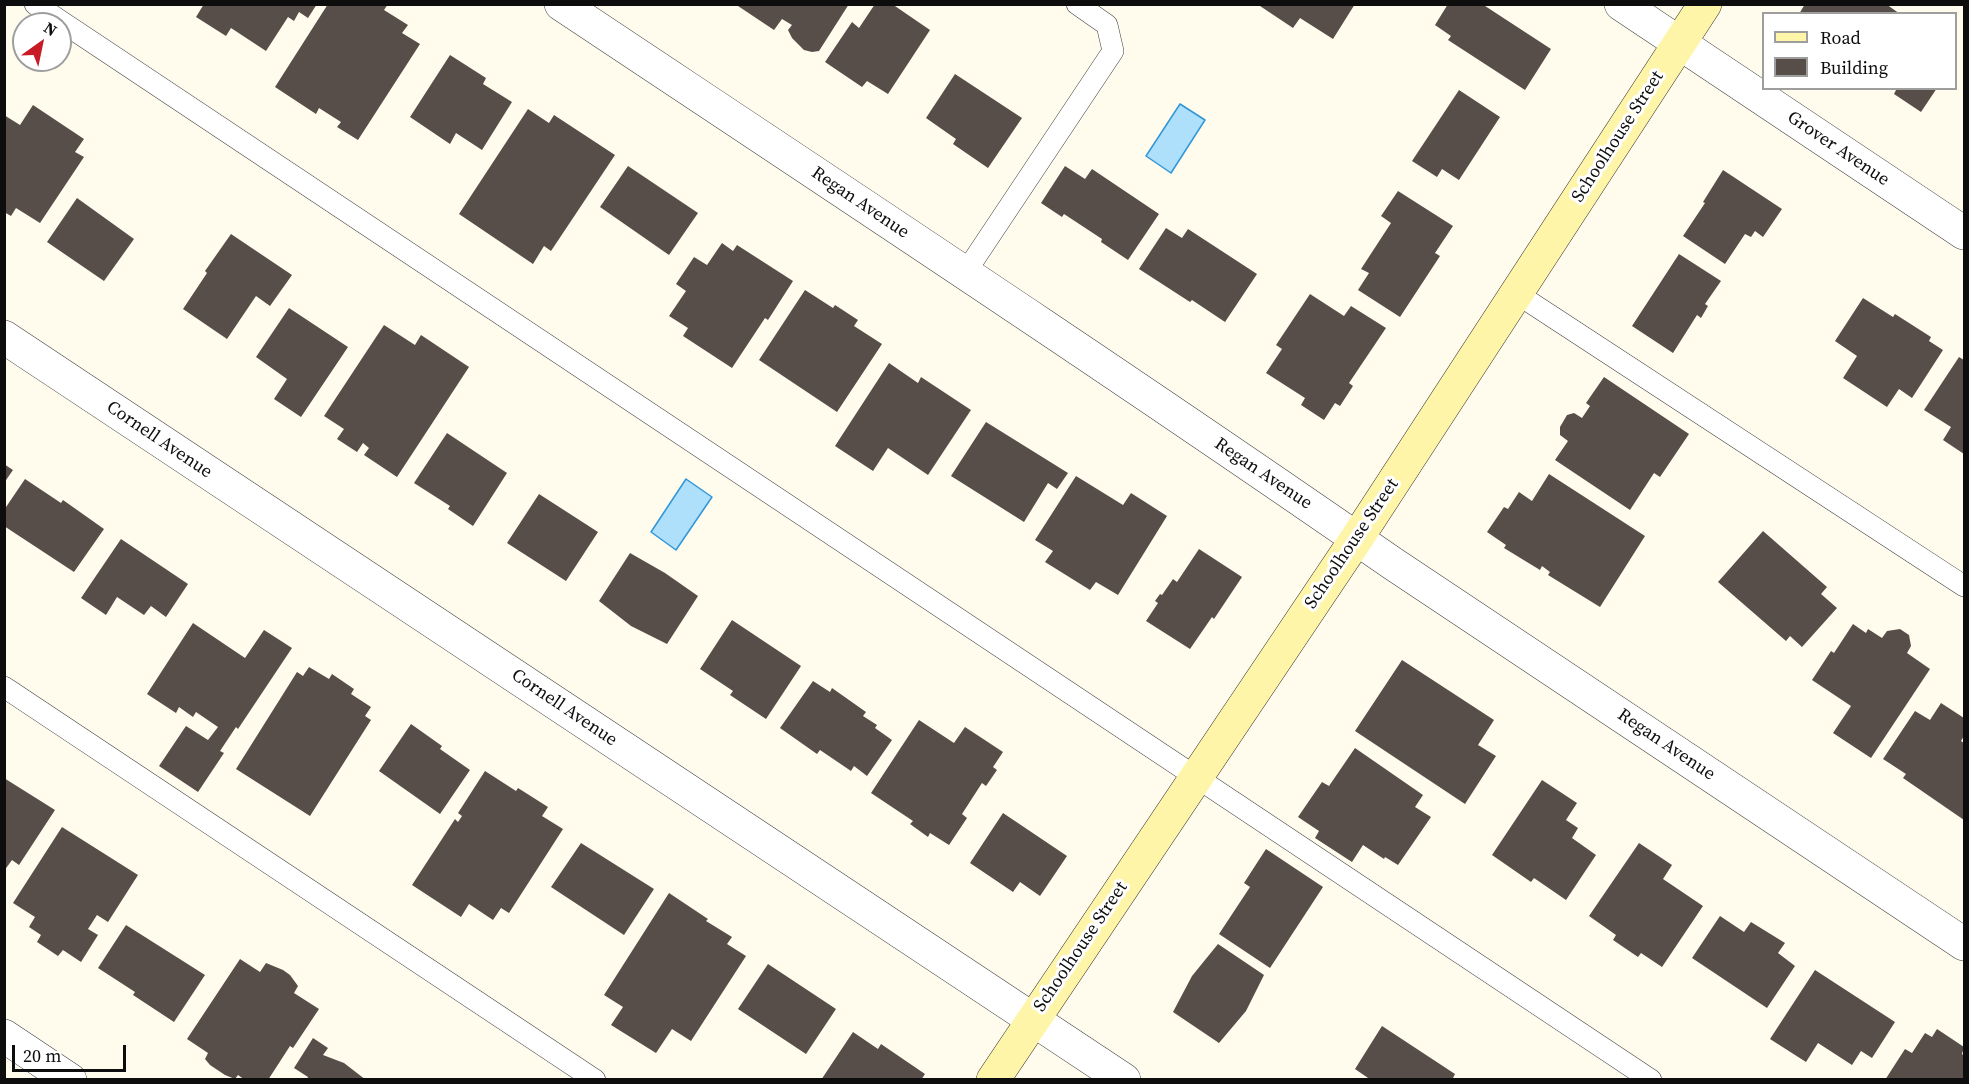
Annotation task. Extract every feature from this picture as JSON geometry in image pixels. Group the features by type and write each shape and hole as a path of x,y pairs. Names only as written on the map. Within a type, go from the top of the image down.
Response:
{"street":[{"name":"Regan Avenue","path":"561,4 1965,944"},
{"name":"Grover Avenue","path":"1621,4 1965,233"},
{"name":"Schoolhouse Street","path":"993,1080 1357,538 1705,4"},
{"name":"Cornell Avenue","path":"4,337 1124,1080"},
{"path":"4,1036 70,1080"}],"lane":[{"path":"35,4 1652,1080"},
{"path":"965,273 1113,51 1107,25 1077,4"},
{"path":"1516,293 1965,586"},
{"path":"4,687 595,1080"}],"water":[{"path":"1180,104 1205,120 1171,173 1146,156"},
{"path":"686,479 712,497 676,550 651,532"}],"building":[{"path":"204,4 317,4 308,18 299,12 294,21 288,17 266,51 231,28 226,36 196,17"},
{"path":"328,4 352,4 354,6 355,4 388,4 384,10 408,25 402,33 420,44 358,140 337,127 341,122 319,108 316,114 275,87"},
{"path":"739,4 849,4 819,51 812,52 804,50 792,38 788,30 792,25 782,19 774,30 738,6"},
{"path":"875,4 892,4 930,30 888,94 867,81 862,87 825,62 852,22 859,28"},
{"path":"1257,4 1355,4 1333,39 1300,18 1293,28"},
{"path":"1448,4 1482,4 1551,49 1525,90 1448,40 1451,36 1435,25"},
{"path":"1805,4 1886,4 1897,12 1800,12"},
{"path":"450,55 486,78 483,84 512,102 482,150 456,133 450,144 410,117"},
{"path":"955,74 1022,118 988,168 953,144 956,139 926,118"},
{"path":"1459,90 1500,117 1459,180 1442,169 1437,177 1412,161"},
{"path":"1896,90 1936,90 1921,112 1894,94"},
{"path":"33,105 84,139 75,152 84,157 40,223 16,208 11,216 4,212 4,115 20,125"},
{"path":"528,109 549,123 554,115 615,155 551,251 544,246 533,264 459,214"},
{"path":"628,166 698,213 669,255 600,207"},
{"path":"1065,166 1085,179 1092,169 1159,214 1128,260 1101,242 1102,239 1064,214 1062,217 1041,203"},
{"path":"1723,170 1782,209 1763,237 1755,231 1751,237 1745,234 1725,264 1683,236"},
{"path":"1398,191 1453,226 1435,253 1440,256 1400,317 1358,290 1369,273 1361,269 1391,223 1381,216"},
{"path":"77,198 134,239 104,281 47,242"},
{"path":"1166,228 1182,238 1188,229 1257,274 1225,322 1139,269"},
{"path":"231,234 292,275 270,306 256,296 227,339 183,309 207,273 205,271"},
{"path":"722,243 733,251 737,245 793,281 768,320 765,318 732,368 683,336 688,328 669,316 686,291 676,284 694,257 707,265"},
{"path":"1679,254 1721,281 1705,304 1708,306 1701,318 1697,315 1673,353 1632,326"},
{"path":"805,290 833,308 835,305 858,320 854,326 882,344 837,412 759,360"},
{"path":"1310,294 1344,316 1351,306 1386,328 1349,383 1353,386 1340,406 1335,403 1324,420 1301,405 1305,398 1266,373 1282,349 1276,345"},
{"path":"1863,298 1893,317 1895,314 1931,337 1929,341 1943,350 1912,398 1899,389 1887,407 1843,378 1857,356 1835,341"},
{"path":"289,308 348,347 301,417 274,399 287,379 256,357"},
{"path":"384,325 415,345 421,335 469,367 397,477 364,455 369,448 363,443 357,452 337,439 344,429 324,416"},
{"path":"1959,357 1964,360 1964,454 1943,440 1951,427 1924,410"},
{"path":"889,363 918,383 921,377 971,410 928,475 888,448 873,471 835,446"},
{"path":"1604,377 1689,434 1660,477 1654,473 1630,510 1555,460 1568,441 1560,435 1560,427 1567,415 1574,413 1582,418 1590,406 1586,403"},
{"path":"986,422 1068,473 1057,489 1048,483 1024,522 951,476"},
{"path":"447,433 507,473 473,526 448,509 450,506 414,483"},
{"path":"4,464 13,470 4,483"},
{"path":"1549,474 1645,536 1600,607 1548,575 1550,572 1542,566 1540,570 1504,548 1506,545 1487,532 1504,507 1508,509 1519,492 1532,501"},
{"path":"1076,476 1123,505 1131,493 1167,516 1118,595 1096,582 1090,590 1045,562 1053,551 1035,540"},
{"path":"25,479 61,503 63,500 104,529 74,572 4,526 4,510"},
{"path":"539,494 598,532 566,581 507,543"},
{"path":"1763,531 1827,587 1821,594 1837,608 1802,647 1790,636 1786,641 1718,582"},
{"path":"121,539 188,584 166,617 151,606 144,615 117,597 106,615 81,598"},
{"path":"1199,549 1242,577 1214,619 1212,617 1190,649 1146,621 1158,603 1155,601 1160,594 1162,595 1173,579 1177,582"},
{"path":"630,553 665,573 698,596 667,644 631,626 599,601"},
{"path":"732,620 801,666 766,719 730,695 733,691 700,669"},
{"path":"193,623 245,658 264,630 292,648 238,729 236,727 220,751 224,753 198,792 159,766 186,726 208,740 218,727 196,712 193,717 179,707 176,713 147,694"},
{"path":"1853,624 1866,633 1868,629 1882,638 1887,631 1900,629 1909,635 1911,646 1907,653 1930,669 1871,758 1833,733 1851,706 1812,680 1831,651 1834,653"},
{"path":"1402,660 1494,720 1478,745 1496,756 1465,804 1355,731"},
{"path":"309,667 329,679 332,674 354,689 351,694 371,707 365,716 371,720 310,816 236,769 297,672 303,676"},
{"path":"813,681 830,692 832,688 866,712 863,716 877,725 875,728 892,740 867,776 854,766 851,771 820,750 817,754 780,728"},
{"path":"1941,703 1964,718 1964,736 1961,741 1964,743 1964,820 1903,778 1906,774 1883,759 1915,711 1930,720"},
{"path":"919,720 954,743 965,727 1003,752 993,767 997,770 986,786 982,783 962,814 967,818 949,845 930,833 928,837 910,824 913,821 871,793"},
{"path":"411,724 442,746 440,749 470,770 440,814 379,771"},
{"path":"1355,748 1423,795 1415,807 1431,817 1398,865 1363,845 1352,862 1315,838 1319,831 1298,817 1322,782 1329,786"},
{"path":"485,771 516,791 518,788 548,807 542,816 563,829 509,913 501,908 493,920 469,904 461,917 412,885 455,819 458,822 462,816 458,813"},
{"path":"4,778 55,810 19,865 12,860 4,871"},
{"path":"1542,780 1577,803 1566,820 1578,828 1572,838 1596,855 1566,900 1534,878 1531,882 1492,855"},
{"path":"1003,813 1067,856 1040,896 1020,882 1013,892 970,863"},
{"path":"62,827 138,875 108,922 97,915 88,929 98,935 81,962 63,950 58,956 37,942 41,935 29,927 35,917 13,903"},
{"path":"581,843 654,889 624,935 551,887"},
{"path":"1639,843 1672,865 1663,879 1703,906 1662,967 1641,953 1638,957 1613,940 1616,935 1589,916"},
{"path":"1266,849 1323,887 1270,968 1219,934 1250,887 1244,883"},
{"path":"669,893 732,937 727,944 746,956 691,1041 672,1029 656,1053 611,1025 623,1007 604,995"},
{"path":"1720,916 1744,932 1751,922 1785,943 1778,953 1795,966 1767,1008 1692,958"},
{"path":"126,925 205,975 174,1022 133,995 135,992 98,968"},
{"path":"1218,944 1264,975 1246,1011 1219,1043 1173,1012 1192,976"},
{"path":"240,959 260,972 266,963 283,970 298,986 294,993 319,1009 293,1048 290,1046 268,1080 245,1080 238,1075 235,1079 225,1075 205,1059 208,1053 187,1039"},
{"path":"768,964 836,1009 806,1054 738,1009"},
{"path":"1815,970 1895,1022 1872,1058 1861,1051 1852,1065 1818,1043 1806,1062 1770,1039"},
{"path":"1382,1026 1455,1074 1452,1080 1371,1080 1355,1069"},
{"path":"1937,1029 1964,1047 1962,1054 1964,1056 1964,1080 1885,1080 1905,1049 1912,1053 1925,1033 1932,1037"},
{"path":"853,1032 878,1049 881,1044 925,1074 921,1080 821,1080"},
{"path":"313,1038 328,1048 323,1055 344,1063 366,1080 307,1080 308,1077 294,1068"}]}
